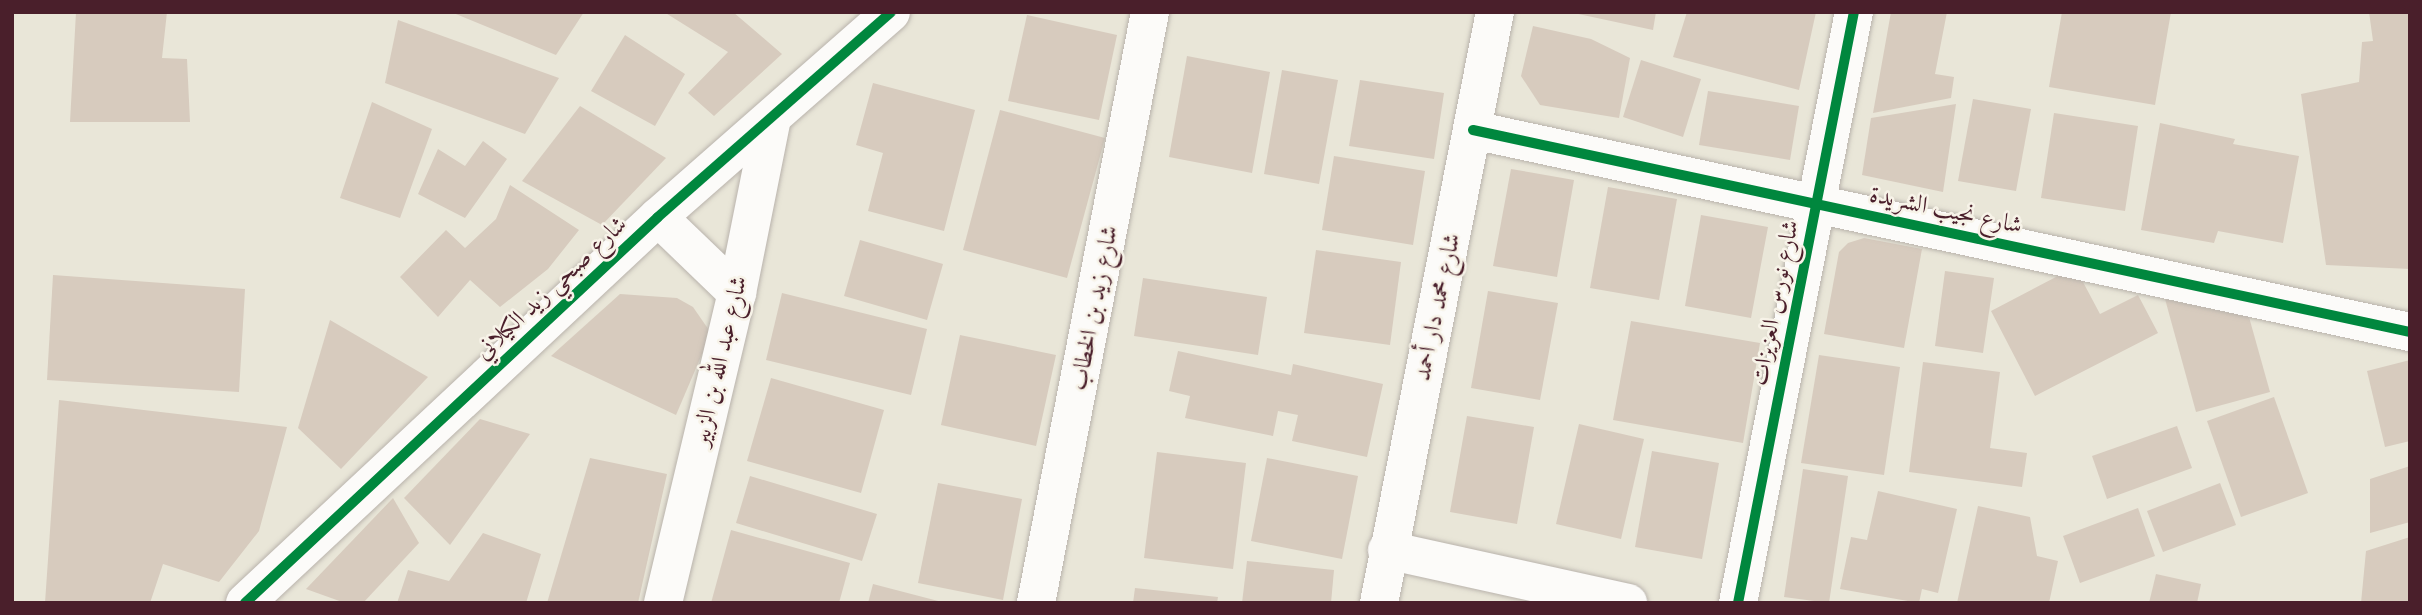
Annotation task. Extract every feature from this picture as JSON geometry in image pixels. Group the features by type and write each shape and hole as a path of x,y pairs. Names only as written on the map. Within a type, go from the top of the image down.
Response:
{"street":[{"name":"شارع صبحي زيد الكيلاني","path":"245,603 658,217 891,12"},
{"name":"شارع زيد بن الخطاب","path":"1036,603 1150,12"},
{"name":"شارع محمد دار أحمد","path":"1379,603 1387,550 1474,130 1495,12"},
{"name":"شارع نورس العزيزات","path":"1738,603 1854,12"},
{"name":"شارع عبد الله بن الزبير","path":"663,603 737,293 772,118"},
{"name":"شارع نجيب الشريدة","path":"1474,130 2410,332"},
{"path":"658,217 737,293"},
{"path":"1387,550 1628,603"}],"building":[{"path":"76,12 167,12 162,58 187,59 190,122 70,122"},
{"path":"451,12 584,12 556,55"},
{"path":"664,12 733,12 782,54 714,116 688,93 728,52"},
{"path":"1569,12 1656,12 1653,30"},
{"path":"1687,12 1816,12 1799,90 1673,57"},
{"path":"1891,12 1947,12 1935,74 1954,77 1951,98 1873,113"},
{"path":"2062,12 2171,12 2155,105 2049,87"},
{"path":"2369,12 2410,12 2410,269 2326,265 2301,94 2359,82 2362,42 2373,41"},
{"path":"1027,15 1117,35 1099,120 1008,101"},
{"path":"398,20 559,78 525,134 385,83"},
{"path":"1533,26 1591,39 1630,58 1619,118 1540,105 1521,76"},
{"path":"625,35 685,74 655,126 591,91"},
{"path":"1187,56 1270,72 1252,173 1169,157"},
{"path":"1641,60 1701,79 1683,137 1623,117"},
{"path":"1282,70 1338,80 1319,184 1264,174"},
{"path":"1360,80 1444,93 1434,159 1349,146"},
{"path":"873,83 975,110 944,231 868,211 883,153 856,145"},
{"path":"1708,91 1799,106 1790,160 1699,145"},
{"path":"1973,99 2031,109 2016,191 1958,181"},
{"path":"372,102 432,129 400,218 340,198"},
{"path":"1956,104 1943,192 1862,175 1871,118"},
{"path":"580,106 666,158 602,225 522,181"},
{"path":"1000,110 1105,138 1067,278 963,250"},
{"path":"2054,113 2138,126 2125,211 2041,198"},
{"path":"2160,123 2235,139 2233,144 2299,156 2283,243 2218,231 2214,243 2141,230"},
{"path":"483,141 507,159 465,218 418,194 438,149 465,166"},
{"path":"1334,156 1425,171 1413,245 1322,230"},
{"path":"1511,169 1574,180 1557,277 1493,266"},
{"path":"510,185 579,230 548,269 500,307 470,280 438,317 400,277 446,230 465,248 496,219"},
{"path":"1608,187 1677,199 1659,300 1590,288"},
{"path":"1701,215 1768,227 1751,318 1685,306"},
{"path":"1864,238 1922,249 1904,348 1824,334 1839,252 1848,243"},
{"path":"860,240 943,264 927,320 844,296"},
{"path":"1316,250 1401,262 1390,345 1304,333"},
{"path":"2075,267 2100,314 2138,295 2158,333 2035,396 1991,311"},
{"path":"1945,271 1994,278 1983,353 1935,346"},
{"path":"53,275 245,289 239,392 47,380"},
{"path":"1143,278 1267,297 1258,355 1134,336"},
{"path":"1488,291 1558,303 1540,400 1471,388"},
{"path":"782,293 927,329 911,395 766,360"},
{"path":"620,294 677,298 693,307 711,333 676,415 551,356"},
{"path":"2165,299 2249,317 2270,392 2196,412"},
{"path":"330,320 428,377 341,469 298,428"},
{"path":"1631,321 1760,343 1743,443 1613,420"},
{"path":"960,335 1056,355 1036,446 941,425"},
{"path":"1178,351 1291,375 1293,364 1383,384 1367,457 1292,441 1298,415 1278,411 1273,436 1185,418 1190,396 1169,391"},
{"path":"1819,355 1900,367 1884,475 1801,463"},
{"path":"2410,360 2410,441 2385,447 2367,371"},
{"path":"1923,362 2000,372 1990,448 2027,453 2022,487 1909,472"},
{"path":"771,378 884,410 861,493 747,461"},
{"path":"2274,397 2308,493 2241,517 2207,421"},
{"path":"59,400 287,427 259,531 219,582 163,564 150,603 45,603"},
{"path":"1467,416 1534,427 1517,524 1450,512"},
{"path":"480,419 530,434 450,545 404,498"},
{"path":"1579,424 1644,439 1621,539 1556,524"},
{"path":"2177,426 2192,468 2107,499 2092,456"},
{"path":"1652,451 1719,463 1702,559 1635,547"},
{"path":"1157,452 1246,463 1233,569 1144,558"},
{"path":"590,458 667,474 638,603 547,603"},
{"path":"1267,458 1358,476 1342,559 1251,541"},
{"path":"2410,466 2410,522 2370,533 2370,479"},
{"path":"1803,469 1848,476 1829,603 1784,597"},
{"path":"750,476 877,514 862,561 736,523"},
{"path":"938,483 1022,499 1003,600 918,583"},
{"path":"2220,483 2236,525 2163,552 2147,511"},
{"path":"1878,491 1957,509 1938,593 1922,589 1919,603 1840,589 1851,537 1867,540"},
{"path":"393,498 419,543 363,603 345,603 306,589"},
{"path":"1978,506 2030,517 2037,556 2058,561 2049,603 1957,603"},
{"path":"2138,508 2155,556 2080,583 2063,536"},
{"path":"731,530 850,563 839,603 711,603"},
{"path":"483,533 541,554 526,603 397,603 408,570 449,581"},
{"path":"2410,537 2410,603 2361,603 2366,551"},
{"path":"1247,561 1334,570 1331,603 1242,603"},
{"path":"2156,574 2201,584 2197,603 2149,603"},
{"path":"873,584 942,602 942,603 868,603"},
{"path":"1135,588 1218,597 1217,603 1133,603"}],"cycle path":[{"path":"245,603 658,217 891,12"},
{"path":"1738,603 1854,12"},
{"path":"1473,130 2410,332"}]}
